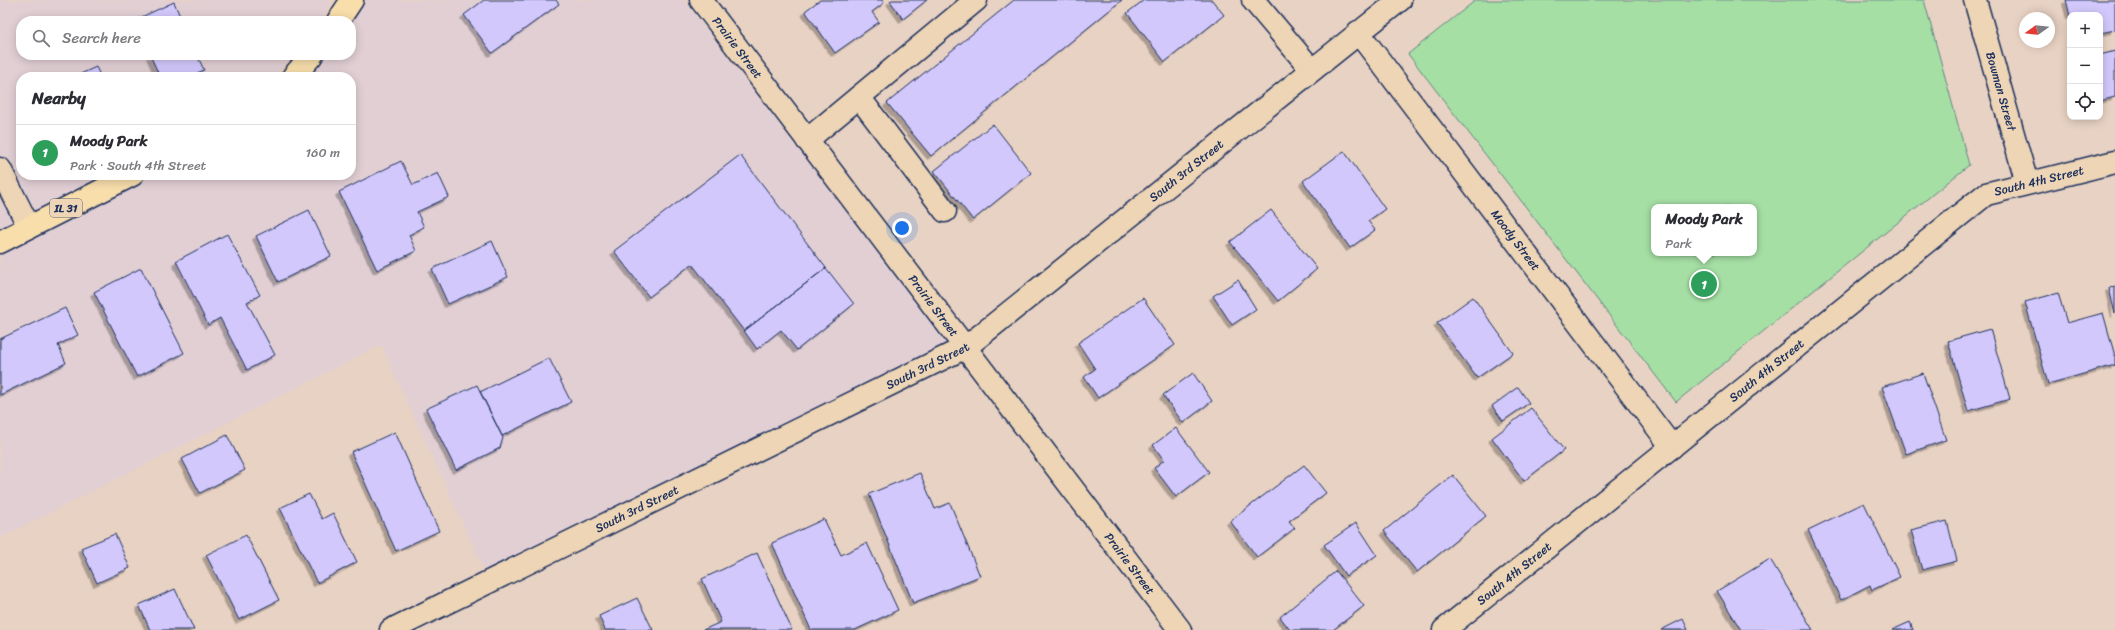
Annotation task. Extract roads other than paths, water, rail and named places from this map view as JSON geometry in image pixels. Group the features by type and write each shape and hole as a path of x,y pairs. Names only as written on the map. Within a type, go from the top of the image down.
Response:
{"main road":[{"path":"341,16 352,0"},
{"path":"297,72 308,60"},
{"name":"IL 31","path":"0,242 122,180"}],"street":[{"name":"Prairie Street","path":"701,0 1180,630"},
{"path":"807,140 976,0"},
{"path":"1254,0 1312,70"},
{"name":"South 3rd Street","path":"391,630 966,347 1358,32 1400,0"},
{"name":"Bowman Street","path":"1975,0 2027,183"},
{"name":"Moody Street","path":"1358,32 1672,447"},
{"path":"859,97 945,212"},
{"name":"South 4th Street","path":"1444,630 1986,194 2115,162"},
{"path":"0,169 29,227"}],"place":[{"name":"Moody Park","path":"1704,284"}]}
